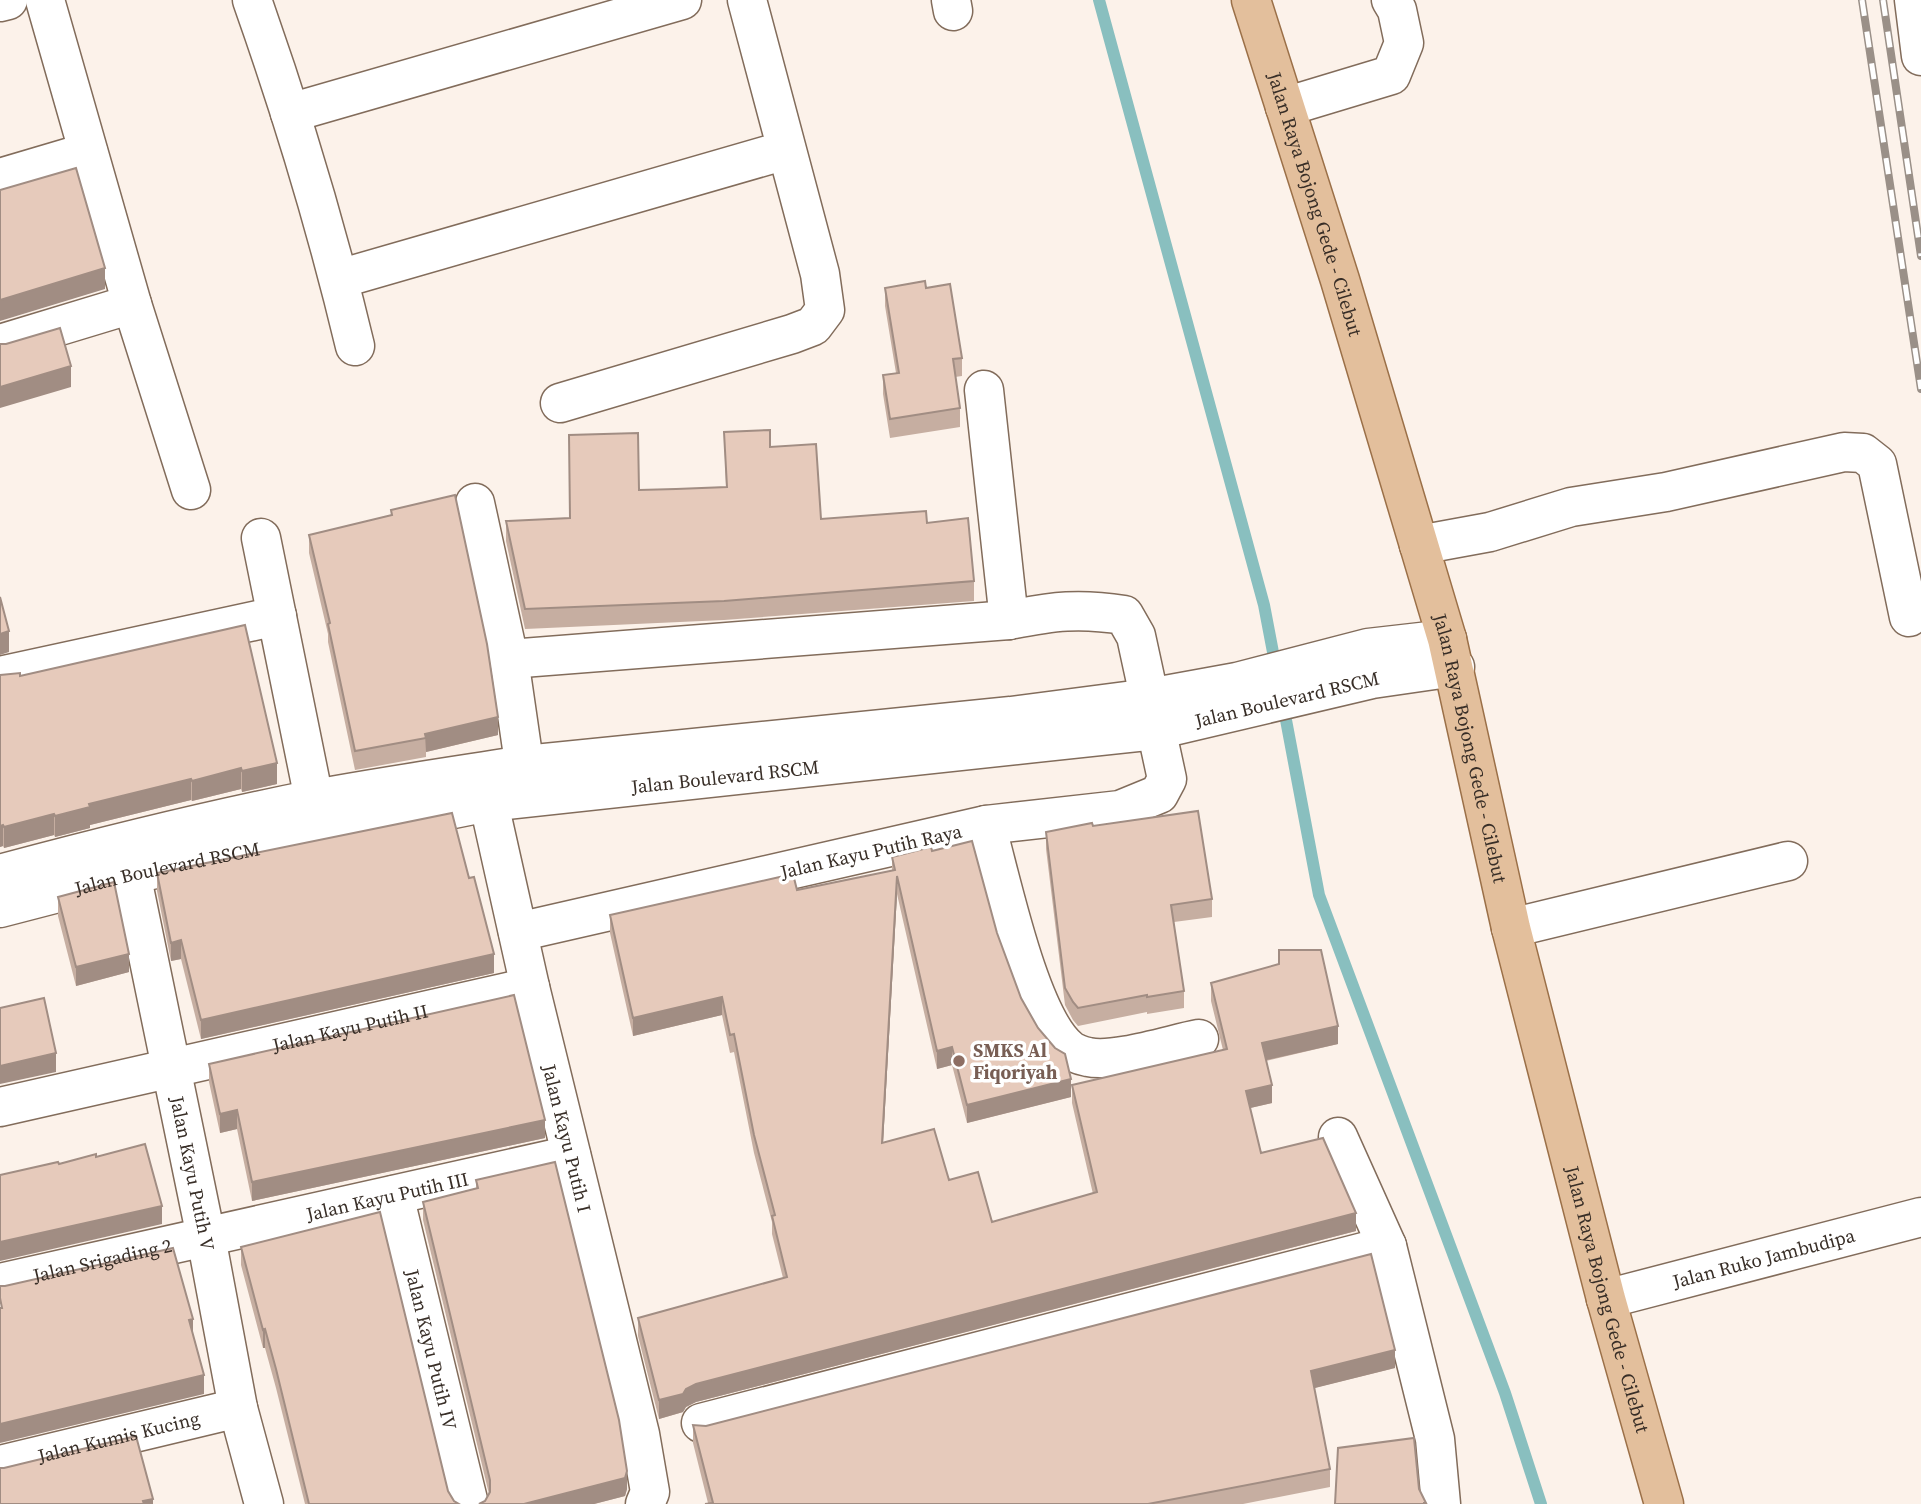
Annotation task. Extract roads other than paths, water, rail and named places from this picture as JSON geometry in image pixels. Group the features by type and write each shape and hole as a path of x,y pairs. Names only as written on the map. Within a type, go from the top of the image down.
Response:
{"main road":[{"name":"Jalan Raya Bojong Gede - Cilebut","path":"1251,0 1340,280 1451,653 1511,928 1606,1299 1664,1504"}],"street":[{"path":"0,2 8,0"},
{"path":"45,0 132,304 191,490"},
{"path":"252,0 339,279 355,346"},
{"path":"289,113 682,0"},
{"path":"560,403 792,334 813,326 825,310 820,274 747,0"},
{"path":"1285,107 1391,75 1404,43 1397,10 1391,0"},
{"path":"1914,0 1921,55"},
{"path":"339,279 786,150"},
{"path":"0,178 88,152"},
{"path":"0,344 132,304"},
{"path":"509,659 1009,620 984,390"},
{"path":"1419,545 1490,532 1571,507 1666,492 1844,452 1863,453 1877,464 1909,617"},
{"path":"475,503 509,659 527,781"},
{"path":"261,538 318,818"},
{"name":"Jalan Kayu Putih Raya","path":"518,932 986,824 1120,810 1159,794 1167,779 1136,636 1124,615 1090,609 1049,612 1009,620"},
{"path":"0,676 277,616"},
{"name":"Jalan Boulevard RSCM","path":"0,874 128,858 318,818 527,781 1152,714 1370,664 1451,653"},
{"name":"Jalan Kayu Putih I","path":"485,787 530,987 640,1434 650,1492 645,1504"},
{"path":"986,824 1023,960 1047,1022 1070,1051 1090,1058 1114,1056 1199,1039"},
{"name":"Jalan Boulevard RSCM","path":"0,908 128,858"},
{"name":"Jalan Kayu Putih V","path":"128,858 206,1237 238,1408 264,1504"},
{"path":"1511,928 1788,861"},
{"name":"Jalan Kayu Putih II","path":"0,1107 530,987"},
{"path":"1338,1137 1387,1246 1435,1439 1441,1504"},
{"name":"Jalan Kayu Putih III","path":"206,1237 571,1154"},
{"name":"Jalan Kayu Putih IV","path":"394,1195 469,1504"},
{"name":"Jalan Ruko Jambudipa","path":"1606,1299 1921,1217"},
{"name":"Jalan Srigading 2","path":"0,1283 206,1237"},
{"path":"701,1423 1387,1246"},
{"name":"Jalan Kumis Kucing","path":"0,1465 238,1408"}],"waterway":[{"path":"1099,0 1264,605 1276,668"},
{"path":"1283,704 1319,895 1505,1393 1541,1504"}],"railway":[{"path":"1862,0 1921,389"},
{"path":"1883,0 1921,256"}],"place":[{"name":"SMKS Al Fiqoriyah","path":"959,1061"}]}
